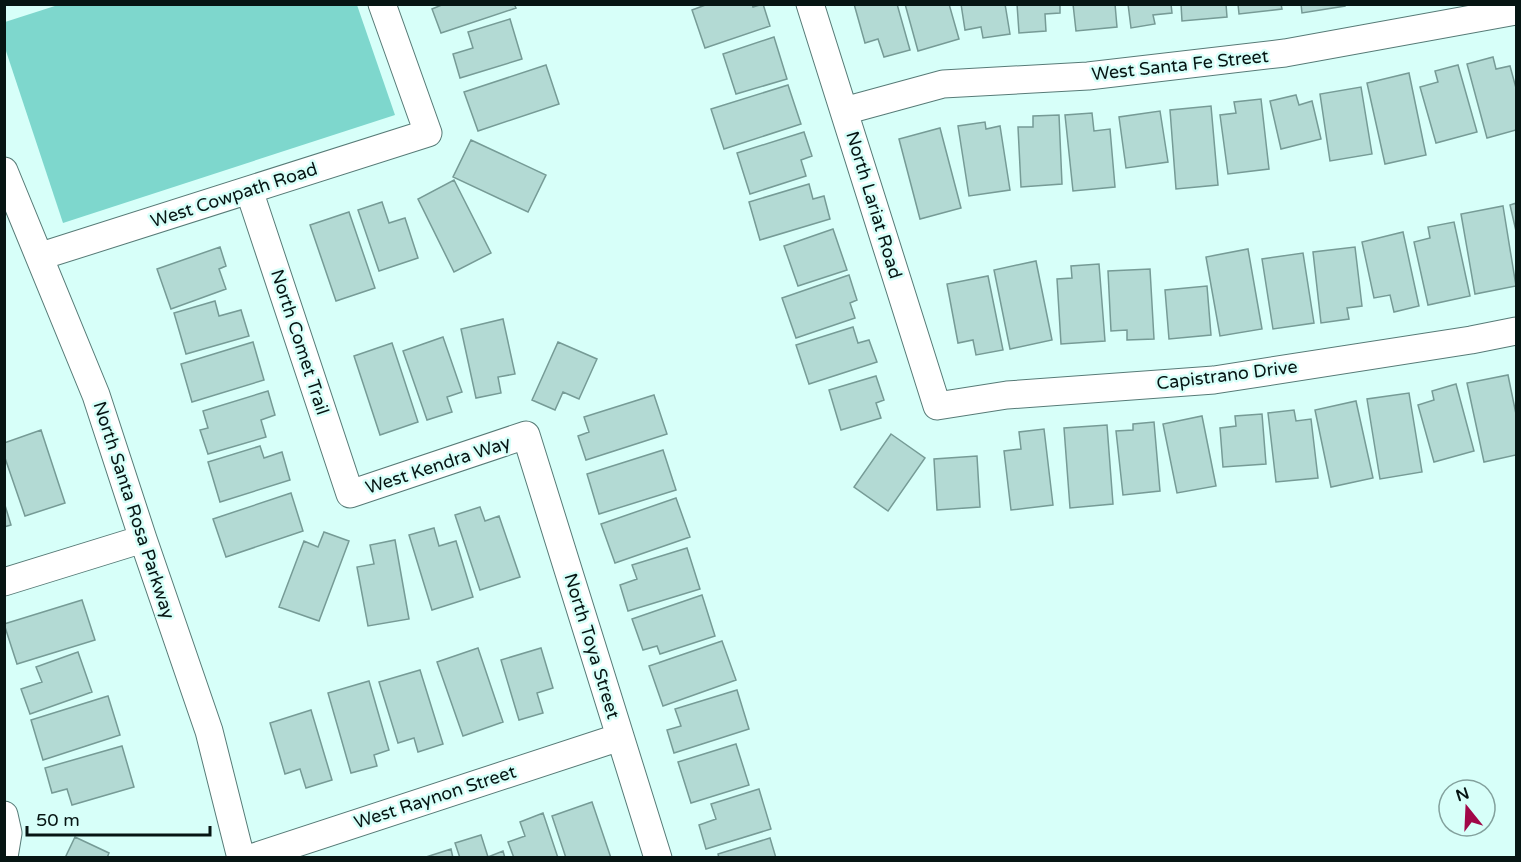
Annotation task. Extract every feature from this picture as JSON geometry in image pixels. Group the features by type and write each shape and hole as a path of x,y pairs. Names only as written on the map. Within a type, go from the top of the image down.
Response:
{"street":[{"name":"West Cowpath Road","path":"41,256 428,133 382,4"},
{"name":"North Lariat Road","path":"810,4 937,406"},
{"name":"West Santa Fe Street","path":"844,111 943,84 1088,76 1285,53 1516,10"},
{"name":"North Santa Rosa Parkway","path":"4,171 41,256 96,395 209,730 241,858"},
{"name":"North Comet Trail","path":"249,190 350,494"},
{"name":"Capistrano Drive","path":"937,406 1006,394 1214,380 1516,331"},
{"name":"West Kendra Way","path":"350,494 526,435"},
{"name":"North Toya Street","path":"526,435 658,858"},
{"path":"4,582 143,539"},
{"name":"West Raynon Street","path":"250,858 620,737"},
{"path":"4,815 8,833 4,857"}],"shaded area":[{"path":"58,5 357,5 395,115 63,223 4,45 5,22"}],"building":[{"path":"444,4 514,4 516,8 441,33 432,9"},
{"path":"708,4 752,4 753,7 763,4 770,26 705,48 692,10"},
{"path":"854,4 897,4 910,50 884,57 878,39 865,43"},
{"path":"905,4 949,4 959,39 918,51"},
{"path":"961,4 1005,4 1010,34 983,38 981,27 965,30"},
{"path":"1017,4 1060,4 1060,13 1045,14 1046,31 1019,33"},
{"path":"1073,4 1115,4 1117,27 1076,31"},
{"path":"1128,4 1171,4 1172,13 1153,15 1155,24 1131,28"},
{"path":"1181,4 1226,4 1227,17 1182,21"},
{"path":"1238,4 1281,4 1282,9 1239,14"},
{"path":"1301,4 1345,4 1345,6 1302,13"},
{"path":"510,19 522,59 460,78 453,54 473,48 468,32"},
{"path":"774,37 787,79 736,94 723,54"},
{"path":"1493,57 1496,69 1510,66 1516,88 1516,130 1487,138 1467,64"},
{"path":"546,65 559,104 478,131 464,92"},
{"path":"1458,65 1477,132 1436,143 1420,87 1438,82 1435,71"},
{"path":"1409,73 1426,155 1385,164 1367,83"},
{"path":"788,85 801,124 724,149 711,109"},
{"path":"1361,87 1372,154 1330,161 1320,94"},
{"path":"1296,95 1299,105 1312,101 1321,139 1281,149 1270,101"},
{"path":"1261,99 1269,169 1228,174 1220,115 1236,113 1234,102"},
{"path":"1211,106 1218,185 1176,189 1170,110"},
{"path":"1160,111 1168,162 1126,168 1119,117"},
{"path":"1092,113 1094,131 1110,129 1115,187 1073,191 1065,115"},
{"path":"1059,115 1062,184 1021,187 1018,127 1033,127 1033,116"},
{"path":"985,122 986,129 1000,126 1010,190 969,196 958,126"},
{"path":"940,128 961,208 920,219 899,139"},
{"path":"804,132 812,156 801,160 806,176 750,194 737,153"},
{"path":"471,140 546,175 528,212 453,177"},
{"path":"454,180 491,253 454,272 418,199"},
{"path":"809,184 813,199 824,196 830,219 760,240 749,202"},
{"path":"382,202 389,223 405,218 418,258 379,271 358,210"},
{"path":"1516,203 1516,231 1510,205"},
{"path":"1503,206 1516,286 1475,294 1461,214"},
{"path":"349,212 375,288 336,301 310,225"},
{"path":"1454,222 1470,296 1428,305 1414,242 1430,238 1428,227"},
{"path":"833,229 847,270 798,286 784,246"},
{"path":"1403,232 1419,306 1394,312 1390,295 1374,298 1362,242"},
{"path":"220,247 226,266 219,269 226,289 171,309 157,269"},
{"path":"1355,247 1362,306 1347,308 1349,319 1321,323 1313,252"},
{"path":"1248,249 1262,329 1220,336 1206,257"},
{"path":"1303,253 1314,323 1273,329 1262,259"},
{"path":"1036,261 1052,340 1010,349 994,270"},
{"path":"1099,264 1105,341 1061,344 1057,279 1072,278 1071,266"},
{"path":"1150,269 1154,339 1127,340 1127,330 1111,331 1108,271"},
{"path":"849,275 857,300 850,303 855,318 796,338 782,298"},
{"path":"988,276 1003,350 976,355 973,340 958,343 947,284"},
{"path":"1207,286 1211,335 1169,339 1165,290"},
{"path":"215,301 219,316 241,310 249,336 186,354 174,313"},
{"path":"503,319 515,374 498,377 501,393 476,398 461,329"},
{"path":"853,327 858,343 869,340 877,362 809,384 796,345"},
{"path":"443,337 462,392 447,397 452,412 427,420 403,351"},
{"path":"253,342 264,380 192,402 181,364"},
{"path":"558,342 597,359 579,399 563,392 555,410 532,400"},
{"path":"392,343 418,422 380,435 354,356"},
{"path":"1508,375 1516,414 1516,455 1484,462 1467,383"},
{"path":"876,376 884,400 876,403 881,418 841,430 829,390"},
{"path":"1456,384 1474,451 1434,462 1418,405 1434,400 1432,391"},
{"path":"268,391 275,415 261,420 266,437 208,454 200,430 208,428 203,411"},
{"path":"1409,393 1422,472 1380,479 1367,399"},
{"path":"654,395 667,434 586,460 578,436 589,432 584,417"},
{"path":"1356,401 1373,478 1331,487 1315,410"},
{"path":"1294,410 1296,421 1311,419 1318,478 1276,482 1268,413"},
{"path":"1262,414 1266,464 1223,467 1220,428 1236,426 1235,416"},
{"path":"1202,416 1216,486 1177,493 1163,424"},
{"path":"1154,422 1160,491 1123,495 1116,431 1133,430 1133,424"},
{"path":"1107,425 1113,504 1070,508 1064,428"},
{"path":"1044,429 1053,505 1011,510 1004,451 1021,449 1019,432"},
{"path":"41,430 65,503 25,516 4,455 4,443"},
{"path":"891,434 925,458 888,511 854,487"},
{"path":"260,446 264,458 282,452 290,480 220,502 208,462"},
{"path":"663,450 676,490 599,514 587,474"},
{"path":"977,456 980,507 937,510 934,459"},
{"path":"291,493 303,531 226,557 213,519"},
{"path":"676,498 690,537 615,563 601,524"},
{"path":"4,502 11,525 4,527"},
{"path":"480,507 485,521 499,516 520,577 480,590 455,515"},
{"path":"434,528 439,546 456,541 473,597 432,610 409,535"},
{"path":"324,532 349,541 319,621 279,607 304,541 318,547"},
{"path":"395,540 409,619 368,626 357,567 374,564 370,545"},
{"path":"687,548 700,589 628,611 620,585 637,579 632,565"},
{"path":"702,595 715,636 660,654 657,646 643,650 632,619"},
{"path":"82,600 95,640 17,664 4,624"},
{"path":"722,641 736,680 663,706 649,666"},
{"path":"478,648 503,722 463,736 437,662"},
{"path":"541,648 553,688 537,693 543,713 519,720 501,660"},
{"path":"78,652 92,692 30,714 21,689 42,682 36,667"},
{"path":"420,670 443,744 418,752 414,738 398,743 379,682"},
{"path":"369,681 389,750 374,755 377,766 351,773 328,693"},
{"path":"737,690 749,729 674,753 667,730 681,726 675,709"},
{"path":"108,696 120,735 43,760 31,720"},
{"path":"311,710 332,780 306,788 300,769 285,774 270,723"},
{"path":"736,744 749,785 691,803 678,762"},
{"path":"122,746 134,787 72,805 67,789 52,793 45,768"},
{"path":"759,789 771,829 706,849 699,825 716,819 711,804"},
{"path":"592,802 611,858 566,858 552,816"},
{"path":"543,813 558,858 514,858 508,842 525,836 520,822"},
{"path":"481,835 488,857 503,851 505,858 460,858 455,843"},
{"path":"75,837 109,853 107,858 65,858"},
{"path":"770,838 776,858 719,858 718,854"},
{"path":"451,849 453,858 423,858"}]}
